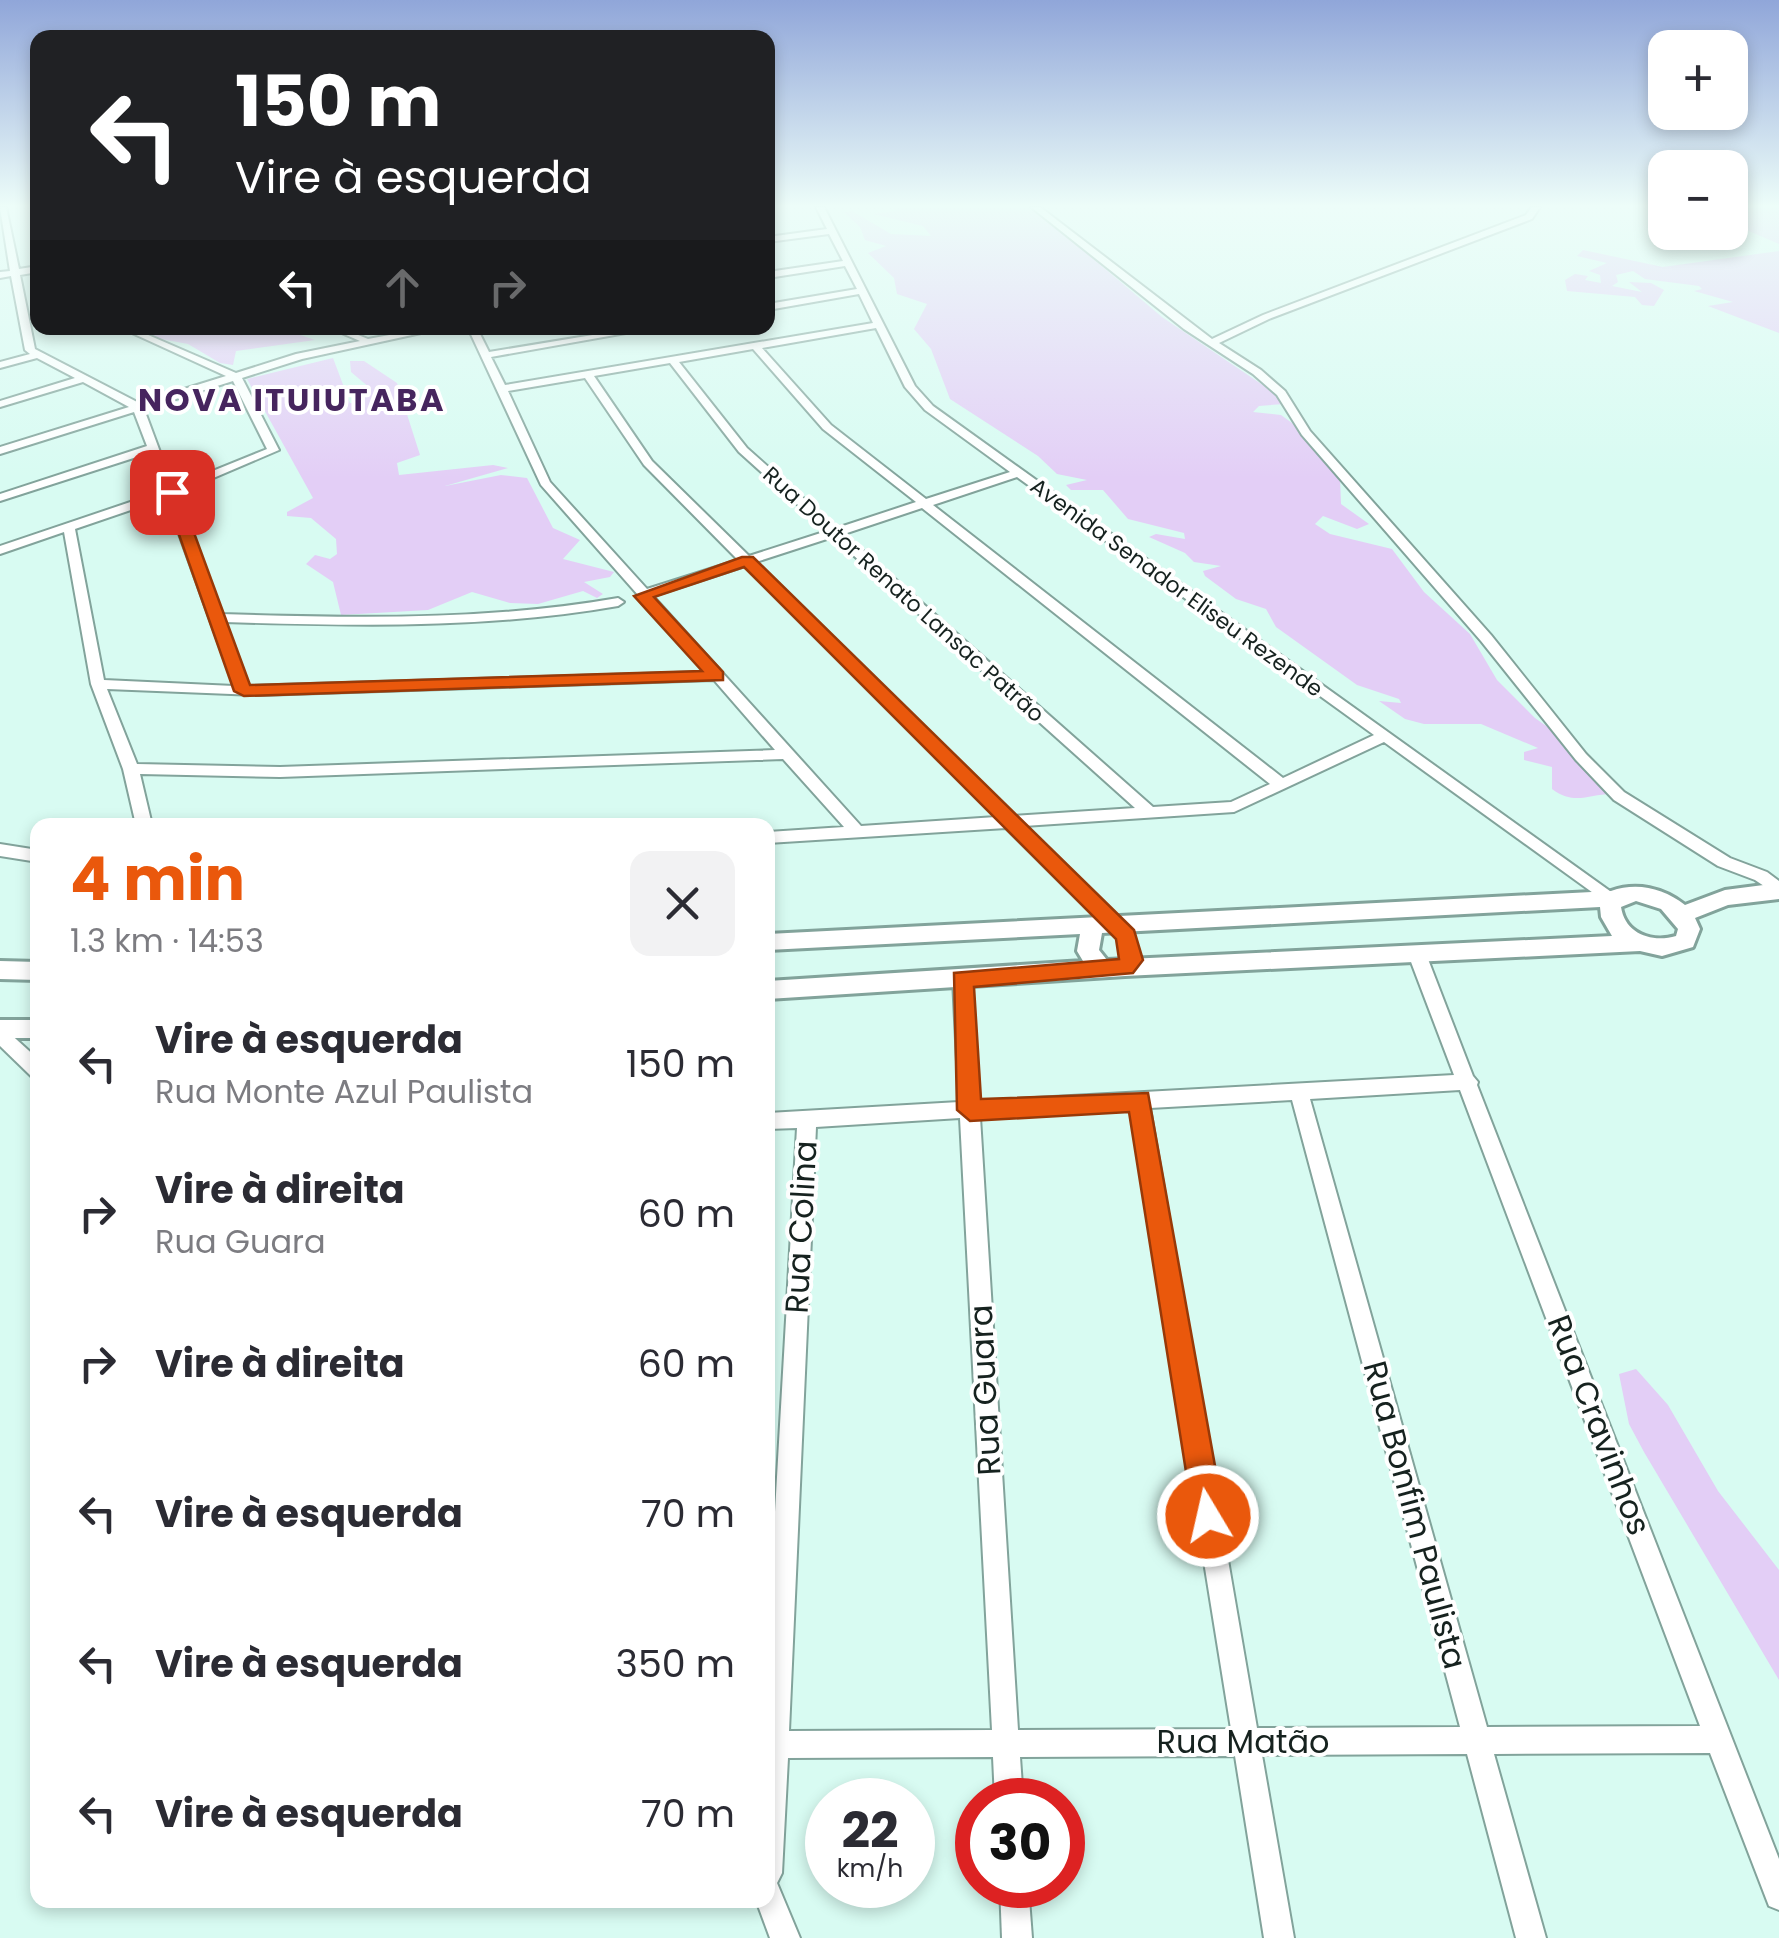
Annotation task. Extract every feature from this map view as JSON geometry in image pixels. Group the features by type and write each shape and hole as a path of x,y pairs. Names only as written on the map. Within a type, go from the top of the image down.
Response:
{"street":[{"path":"21,297 30,350 135,405 172,492 244,691"},
{"path":"775,307 826,297"},
{"name":"Avenida Senador Eliseu Rezende","path":"865,297 917,396 1018,473 1613,900"},
{"path":"1154,297 1281,393 1306,432 1609,786 1666,827 1779,891"},
{"path":"1213,342 1317,297"},
{"path":"502,390 878,324"},
{"path":"0,550 270,454 233,375 141,335"},
{"path":"351,335 382,335"},
{"path":"0,448 367,335"},
{"path":"476,335 544,483 858,833"},
{"path":"486,355 607,335"},
{"path":"756,346 827,427 1282,784"},
{"path":"0,365 36,355"},
{"name":"Rua Doutor Renato Lansac Patrão","path":"673,360 742,450 1150,813"},
{"path":"588,375 648,463 1011,820 1103,924 1131,944 1132,960 1113,968"},
{"path":"0,404 83,379"},
{"path":"0,498 155,448"},
{"path":"643,596 1018,473"},
{"path":"69,527 98,684 131,770 142,818"},
{"path":"217,618 407,620 556,612 618,602"},
{"path":"98,684 244,691 717,676"},
{"path":"775,838 1234,806 1384,736"},
{"path":"131,770 280,772 788,754"},
{"path":"0,850 30,855"},
{"path":"1682,914 1725,898 1779,891"},
{"path":"775,942 1613,900 1626,894 1646,894 1682,914 1688,936 1679,945 1662,948 1640,943 1113,968 775,990"},
{"path":"1613,900 1609,911 1615,925 1640,943"},
{"path":"1103,924 1088,951 1113,968"},
{"name":"Rua Cravinhos","path":"1417,954 1779,1896"},
{"path":"0,970 30,972"},
{"name":"Rua Guara","path":"962,979 1008,1778"},
{"path":"0,1032 30,1030"},
{"path":"0,1032 30,1058"},
{"path":"775,1121 1468,1082"},
{"name":"Rua Bonfim Paulista","path":"1299,1092 1531,1938"},
{"path":"1139,1100 1278,1938"},
{"name":"Rua Colina","path":"775,1673 806,1119"},
{"name":"Rua Matão","path":"775,1745 1719,1739"},
{"path":"773,1908 785,1938"},
{"path":"1015,1908 1017,1938"}],"shaded area":[{"path":"907,297 1139,297 1273,392 1284,404 1259,406 1253,412 1281,415 1292,423 1340,478 1341,504 1369,524 1357,529 1323,516 1315,524 1330,534 1392,549 1424,592 1470,634 1497,680 1535,718 1563,738 1611,794 1575,798 1560,794 1552,789 1552,767 1524,760 1524,752 1538,748 1481,724 1424,724 1405,719 1379,701 1401,703 1399,699 1357,685 1276,627 1266,609 1236,599 1205,576 1203,571 1221,566 1194,562 1185,553 1149,537 1156,534 1185,539 1184,533 1128,519 1103,490 1071,490 1066,485 1087,480 1057,474 1038,456 950,399 931,349 914,329 927,304"},
{"path":"1635,297 1659,297 1654,306 1642,305"},
{"path":"1717,297 1779,297 1779,333 1708,306 1733,302"},
{"path":"152,335 300,335 315,340 236,351 233,365 220,363 188,344"},
{"path":"333,358 350,403 359,403 370,388 351,372 350,361 364,361 397,383 420,455 397,463 399,475 493,465 508,468 445,486 501,475 527,478 553,528 580,540 563,559 614,572 610,577 584,582 603,594 597,598 583,591 538,604 510,603 472,592 428,610 341,615 333,582 306,564 315,555 330,559 337,554 336,539 311,518 287,516 287,512 313,498 247,379"},
{"path":"1636,1369 1668,1405 1718,1491 1779,1570 1779,1680 1629,1424 1619,1374"}],"district":[{"name":"NOVA ITUIUTABA","path":"292,400"}],"route":[{"path":"172,492 244,691 717,676 643,596 747,561 1011,820 1126,936 1132,960 1124,967 962,979 970,1110 1139,1100 1208,1516"}]}
